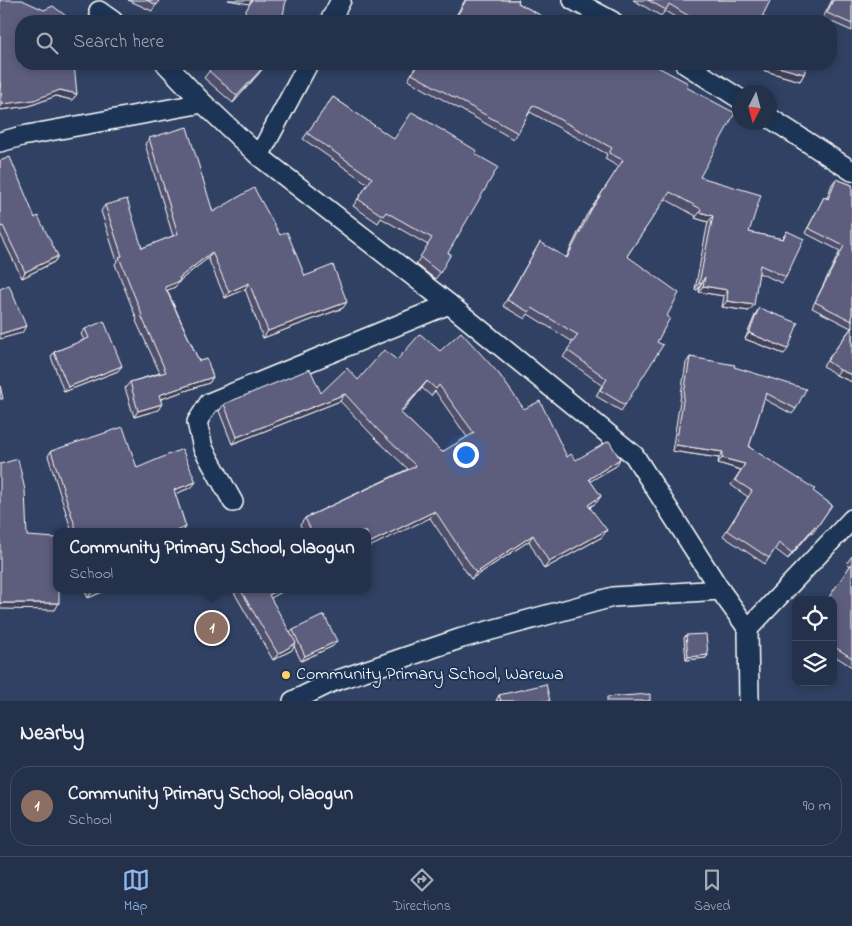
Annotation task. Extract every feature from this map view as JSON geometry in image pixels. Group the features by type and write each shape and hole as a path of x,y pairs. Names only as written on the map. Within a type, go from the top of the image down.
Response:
{"street":[{"path":"333,15 341,0"},
{"path":"573,0 601,15"},
{"path":"172,70 202,103 259,156 448,304 634,455 720,590 748,629 749,701"},
{"path":"259,156 305,70"},
{"path":"694,70 732,94"},
{"path":"0,142 22,136 202,103"},
{"path":"777,123 852,171"},
{"path":"233,502 203,448 197,422 209,403 448,304"},
{"path":"748,629 852,518"},
{"path":"293,701 332,682 462,638 613,598 720,590"}],"building":[{"path":"0,0 22,0 44,10 53,6 65,15 15,15 15,70 75,70 77,94 60,90 34,100 3,104 0,81"},
{"path":"146,0 159,0 157,5"},
{"path":"252,0 286,0 283,15 243,15"},
{"path":"466,0 519,0 518,3 540,15 457,15"},
{"path":"648,0 770,1 763,15 687,15 669,4 666,10"},
{"path":"833,0 852,0 852,24 837,17 837,15 827,13"},
{"path":"210,70 261,70 237,96"},
{"path":"414,70 663,70 688,83 686,87 732,111 732,118 700,177 761,195 749,232 783,239 787,231 804,239 786,277 760,265 754,305 727,301 728,290 703,286 705,277 701,284 699,283 713,216 700,212 701,209 670,192 627,256 679,293 667,316 670,318 657,342 663,345 625,405 600,390 607,379 567,350 578,335 532,308 529,312 507,300 540,242 567,258 591,210 623,160 609,153 612,148 533,105 518,133 412,74"},
{"path":"789,70 805,70 804,74"},
{"path":"333,97 394,139 412,112 477,151 475,154 498,167 448,253 451,254 440,273 420,257 432,238 386,212 383,216 358,199 372,178 307,133"},
{"path":"187,127 213,212 254,188 280,235 287,232 305,276 333,265 347,302 268,331 249,283 229,292 212,252 179,278 180,281 165,287 199,361 207,359 213,377 159,395 162,404 138,411 130,382 166,372 141,315 119,257 122,256 105,205 127,199 142,248 178,234 149,138"},
{"path":"10,157 35,218 38,216 58,256 25,272 3,226 0,227 0,161"},
{"path":"836,179 852,185 852,321 815,302 844,246 808,228 824,197 828,199"},
{"path":"9,285 26,326 0,334 0,289"},
{"path":"759,308 798,323 788,349 749,333"},
{"path":"104,321 122,366 68,387 54,352 89,338 85,329"},
{"path":"852,327 852,375 840,370 827,361"},
{"path":"461,332 499,374 524,409 540,401 567,457 571,454 576,460 609,441 620,459 589,479 601,496 588,505 607,530 549,562 533,535 476,573 435,511 371,542 371,528 310,528 305,518 416,466 379,431 345,394 237,437 224,404 310,369 321,393 347,368 358,380 384,350 397,360 420,334 440,351","holes":["427,381 436,389 439,385 474,433 442,452 400,412"]},
{"path":"690,357 735,365 734,367 806,389 796,409 766,393 749,447 815,489 813,491 832,505 817,527 815,526 792,553 779,543 769,558 727,530 752,491 735,480 745,464 722,458 723,452 676,445"},
{"path":"0,385 3,399 0,399"},
{"path":"123,427 137,468 182,449 196,482 174,490 186,527 76,528 51,451"},
{"path":"18,459 25,490 27,536 53,538 53,593 59,593 59,603 0,603 0,464"},
{"path":"852,563 852,658 837,649 837,596 830,596"},
{"path":"242,593 273,593 269,595 296,643 278,654"},
{"path":"324,615 337,641 305,656 293,630"},
{"path":"706,634 708,655 688,657 686,635"},
{"path":"546,684 550,701 501,701 499,695"},
{"path":"650,694 650,701 607,701 607,697"}],"place":[{"name":"Community Primary School, Olaogun","path":"212,628"},
{"name":"Community Primary School, Warewa","path":"286,675"}]}
